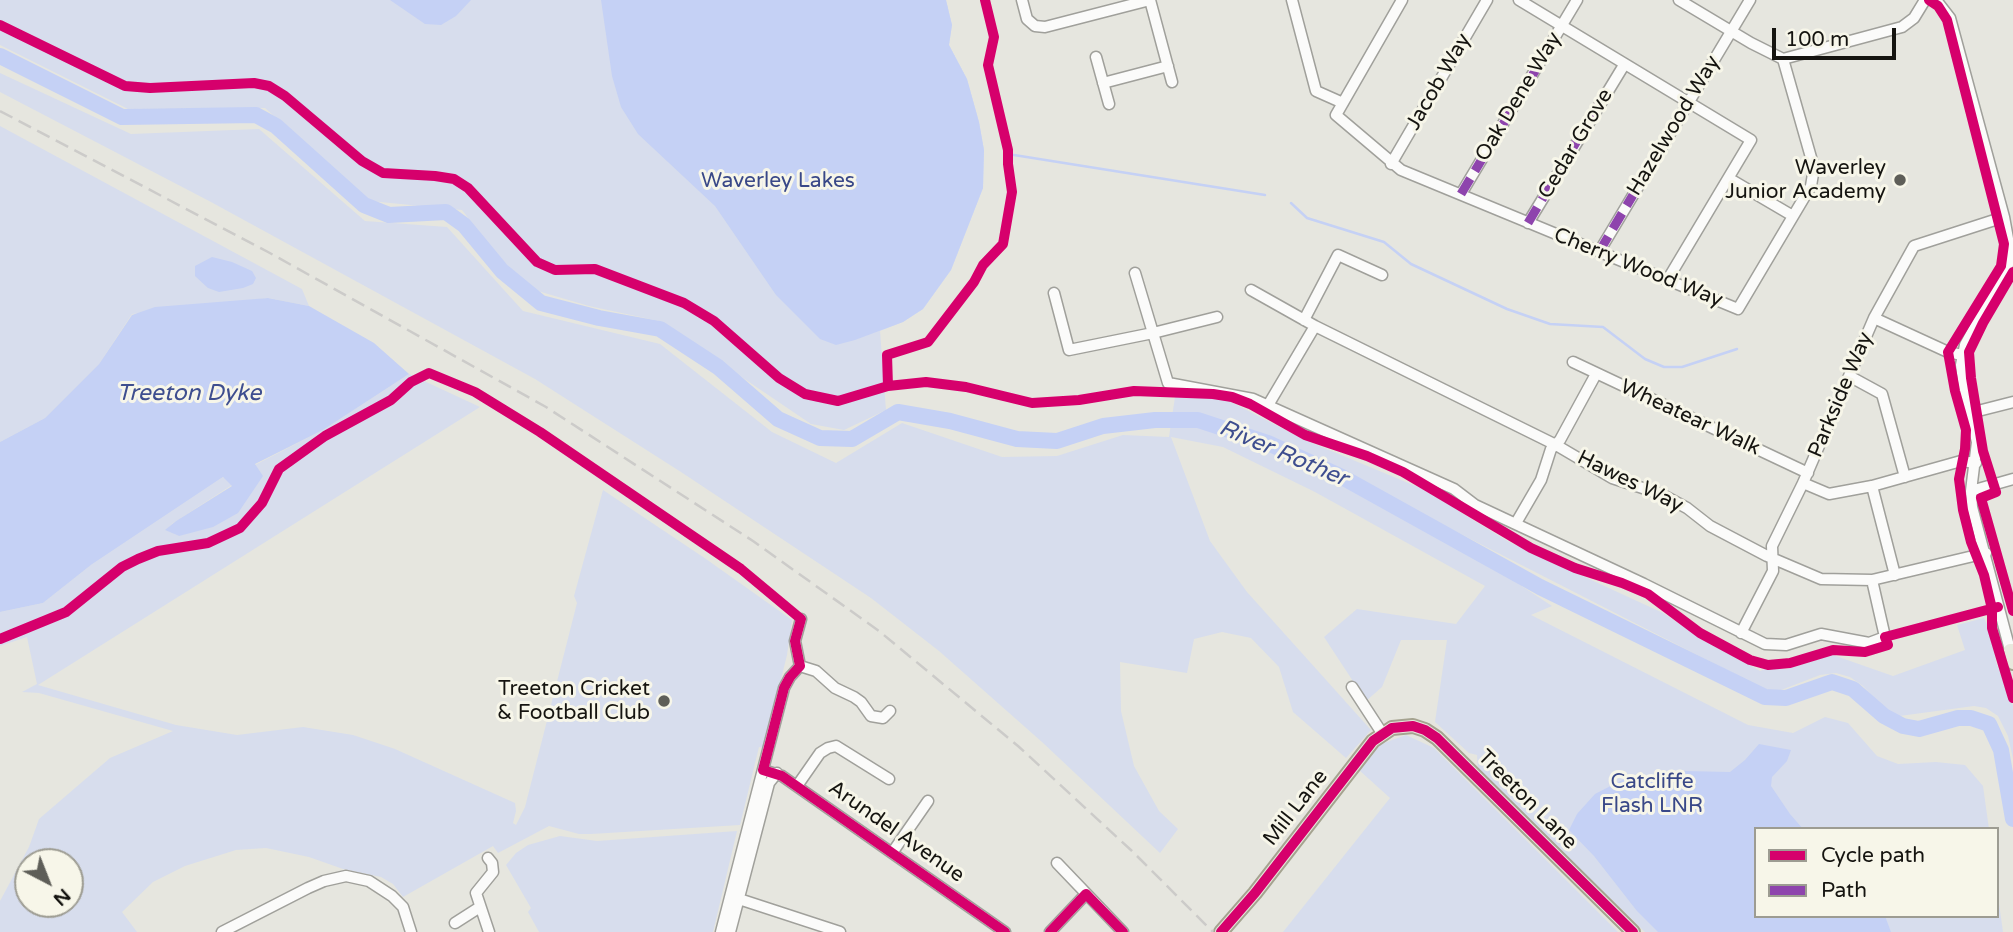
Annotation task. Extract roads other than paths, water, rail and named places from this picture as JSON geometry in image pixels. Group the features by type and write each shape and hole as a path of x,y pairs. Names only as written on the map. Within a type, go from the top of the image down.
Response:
{"main road":[{"name":"Treeton Lane","path":"1382,733 1392,728 1413,726 1437,738 1633,932"},
{"name":"Mill Lane","path":"1221,932 1382,733"}],"street":[{"path":"1022,0 1027,19 1035,26 1045,27 1150,0 1172,82"},
{"path":"1292,0 1316,91 1343,103 1402,0"},
{"name":"Jacob Way","path":"1391,164 1487,0"},
{"path":"1519,0 1751,140 1668,279"},
{"name":"Oak Dene Way","path":"1461,194 1577,0"},
{"path":"1679,0 1783,59 1902,27 1914,18 1925,0"},
{"name":"Hazelwood Way","path":"1599,252 1750,0"},
{"path":"1936,0 1951,18 2004,218 2011,259 1965,345 1961,365 1977,442 1971,491 1972,508 2012,654"},
{"path":"1096,57 1109,104"},
{"name":"Cherry Wood Way","path":"1343,103 1336,115 1401,170 1738,309 1811,186 1814,168 1783,59"},
{"name":"Cedar Grove","path":"1528,223 1624,65"},
{"path":"1103,83 1168,66"},
{"path":"1730,178 1793,216"},
{"name":"Parkside Way","path":"1741,633 1773,571 1772,546 1808,473 1874,318 1914,246 2004,218"},
{"path":"1304,320 1338,255 1382,275"},
{"path":"1135,273 1168,383 1253,399 1454,489 1475,505 1765,644 1786,645 1821,634 1869,643 1885,638 1872,580"},
{"name":"Hawes Way","path":"1251,290 1315,326 1556,445 1612,478 1674,500 1710,526 1772,558 1821,579 1872,580 1986,553"},
{"path":"1054,293 1069,350 1217,317"},
{"path":"1874,318 1948,352 1962,355"},
{"path":"1267,407 1315,326"},
{"name":"Wheatear Walk","path":"1573,362 1808,473"},
{"path":"1516,523 1541,480 1548,456 1596,374"},
{"path":"1849,376 1882,394 1905,477"},
{"path":"1970,413 2013,402"},
{"path":"1803,484 1829,494 1872,486 1961,461 1976,463"},
{"path":"1971,491 2013,478"},
{"path":"1872,486 1895,575"},
{"path":"800,666 795,641 801,619"},
{"path":"800,666 816,671 835,688 854,697 871,716 883,718 890,711"},
{"path":"721,932 784,688 800,666"},
{"path":"1352,687 1382,733"},
{"path":"797,786 820,753 836,746 889,779"},
{"name":"Arundel Avenue","path":"763,770 776,773 797,786 1005,932"},
{"path":"730,932 769,783 776,773"},
{"path":"892,853 928,801"},
{"path":"488,858 494,872 476,893 489,932"},
{"path":"1057,863 1123,932"},
{"path":"222,932 308,888 346,876 369,881 392,896 403,907 411,932"},
{"path":"1050,932 1086,894"},
{"path":"739,899 840,932"},
{"path":"455,923 480,907"}],"water":[{"path":"390,0 471,0 456,16 441,25 425,24"},
{"path":"601,0 946,0 952,25 949,45 967,79 979,122 984,150 983,188 951,270 923,309 903,322 855,340 836,345 820,339 776,295 715,206 638,134 621,107 612,76"},
{"path":"212,257 252,271 256,278 253,284 219,292 208,288 195,276 195,266"},
{"name":"Treeton Dyke","path":"268,298 309,306 374,343 409,374 323,430 255,464 263,476 238,513 213,527 179,536 165,530 232,486 223,477 91,565 43,603 0,612 0,442 45,418 99,364 132,315 155,307"},
{"path":"1759,744 1791,750 1787,761 1772,777 1771,786 1801,827 1754,827 1754,918 1886,918 1891,932 1658,932 1569,830 1577,814 1595,794 1628,777 1684,771 1730,772"}],"waterway":[{"name":"River Rother","path":"0,56 122,117 256,115 276,126 364,205 389,215 446,212 464,225 502,271 541,303 599,318 660,329 718,367 778,419 820,438 852,439 898,412 950,421 1017,439 1057,441 1103,426 1155,420 1198,420 1268,443 1342,477 1540,587 1765,697 1786,698 1832,682 1853,689 1884,716 1903,726 1919,729 1958,718 1971,718 1989,724 2001,750 2013,819"},
{"path":"1014,155 1265,195"},
{"path":"1291,203 1307,218 1384,242 1411,264 1507,309 1550,324 1603,327 1645,359 1664,367 1682,367 1737,349"}],"railway":[{"path":"0,111 268,252 546,407 753,541 879,631 1018,746 1132,851 1213,932"}],"place":[{"name":"Waverley Junior Academy","path":"1900,180"},
{"name":"Treeton Cricket & Football Club","path":"664,701"}],"park label":[{"name":"Waverley Lakes","path":"778,181"},
{"name":"Catcliffe Flash LNR","path":"1652,794"}]}
